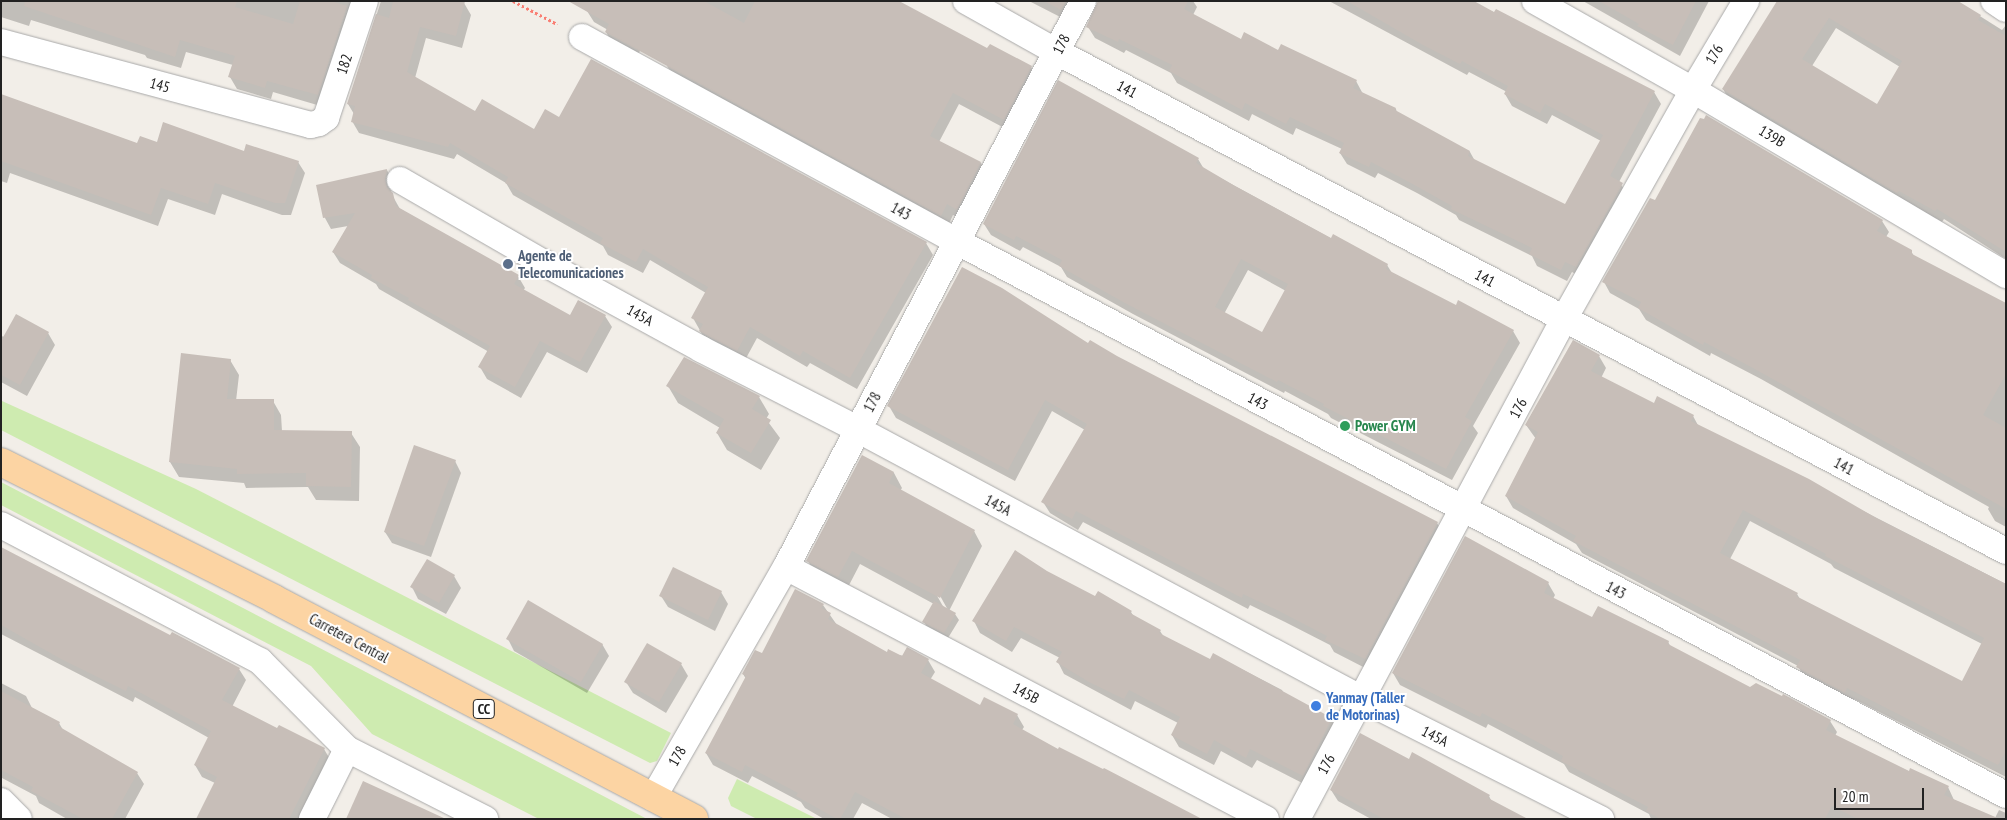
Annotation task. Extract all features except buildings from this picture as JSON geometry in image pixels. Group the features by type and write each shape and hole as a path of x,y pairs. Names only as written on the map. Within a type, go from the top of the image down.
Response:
{"main road":[{"name":"Carretera Central","path":"1,462 274,599 694,819"}],"street":[{"name":"182","path":"319,123 326,118 364,1"},
{"name":"141","path":"966,1 1057,52 2006,551"},
{"name":"178","path":"653,798 786,567 1083,1"},
{"name":"139B","path":"1535,1 1693,90 2006,275"},
{"name":"176","path":"1297,819 1360,698 1464,510 1564,319 1693,90 1746,1"},
{"path":"1994,1 2006,9"},
{"name":"143","path":"582,37 958,242 2006,796"},
{"name":"145","path":"1,42 311,126 319,123"},
{"name":"145A","path":"400,180 544,263 701,349 1360,698 1601,819"},
{"path":"1,526 260,661 348,749 485,819"},
{"name":"145B","path":"786,567 1266,819"},
{"path":"312,819 348,749"},
{"path":"1,801 19,819"}],"path":[{"path":"513,1 582,37"}],"green space":[{"path":"2,401 196,489 671,733 657,761 650,763 1,430"},
{"path":"1,482 647,819 539,819 372,734 311,666 1,505"},
{"path":"737,779 817,819 757,819 731,806 728,798"}],"place":[{"name":"Agente de Telecomunicaciones","path":"508,264"},
{"name":"Power GYM","path":"1345,426"},
{"name":"Yanmay (Taller de Motorinas)","path":"1316,706"}]}
